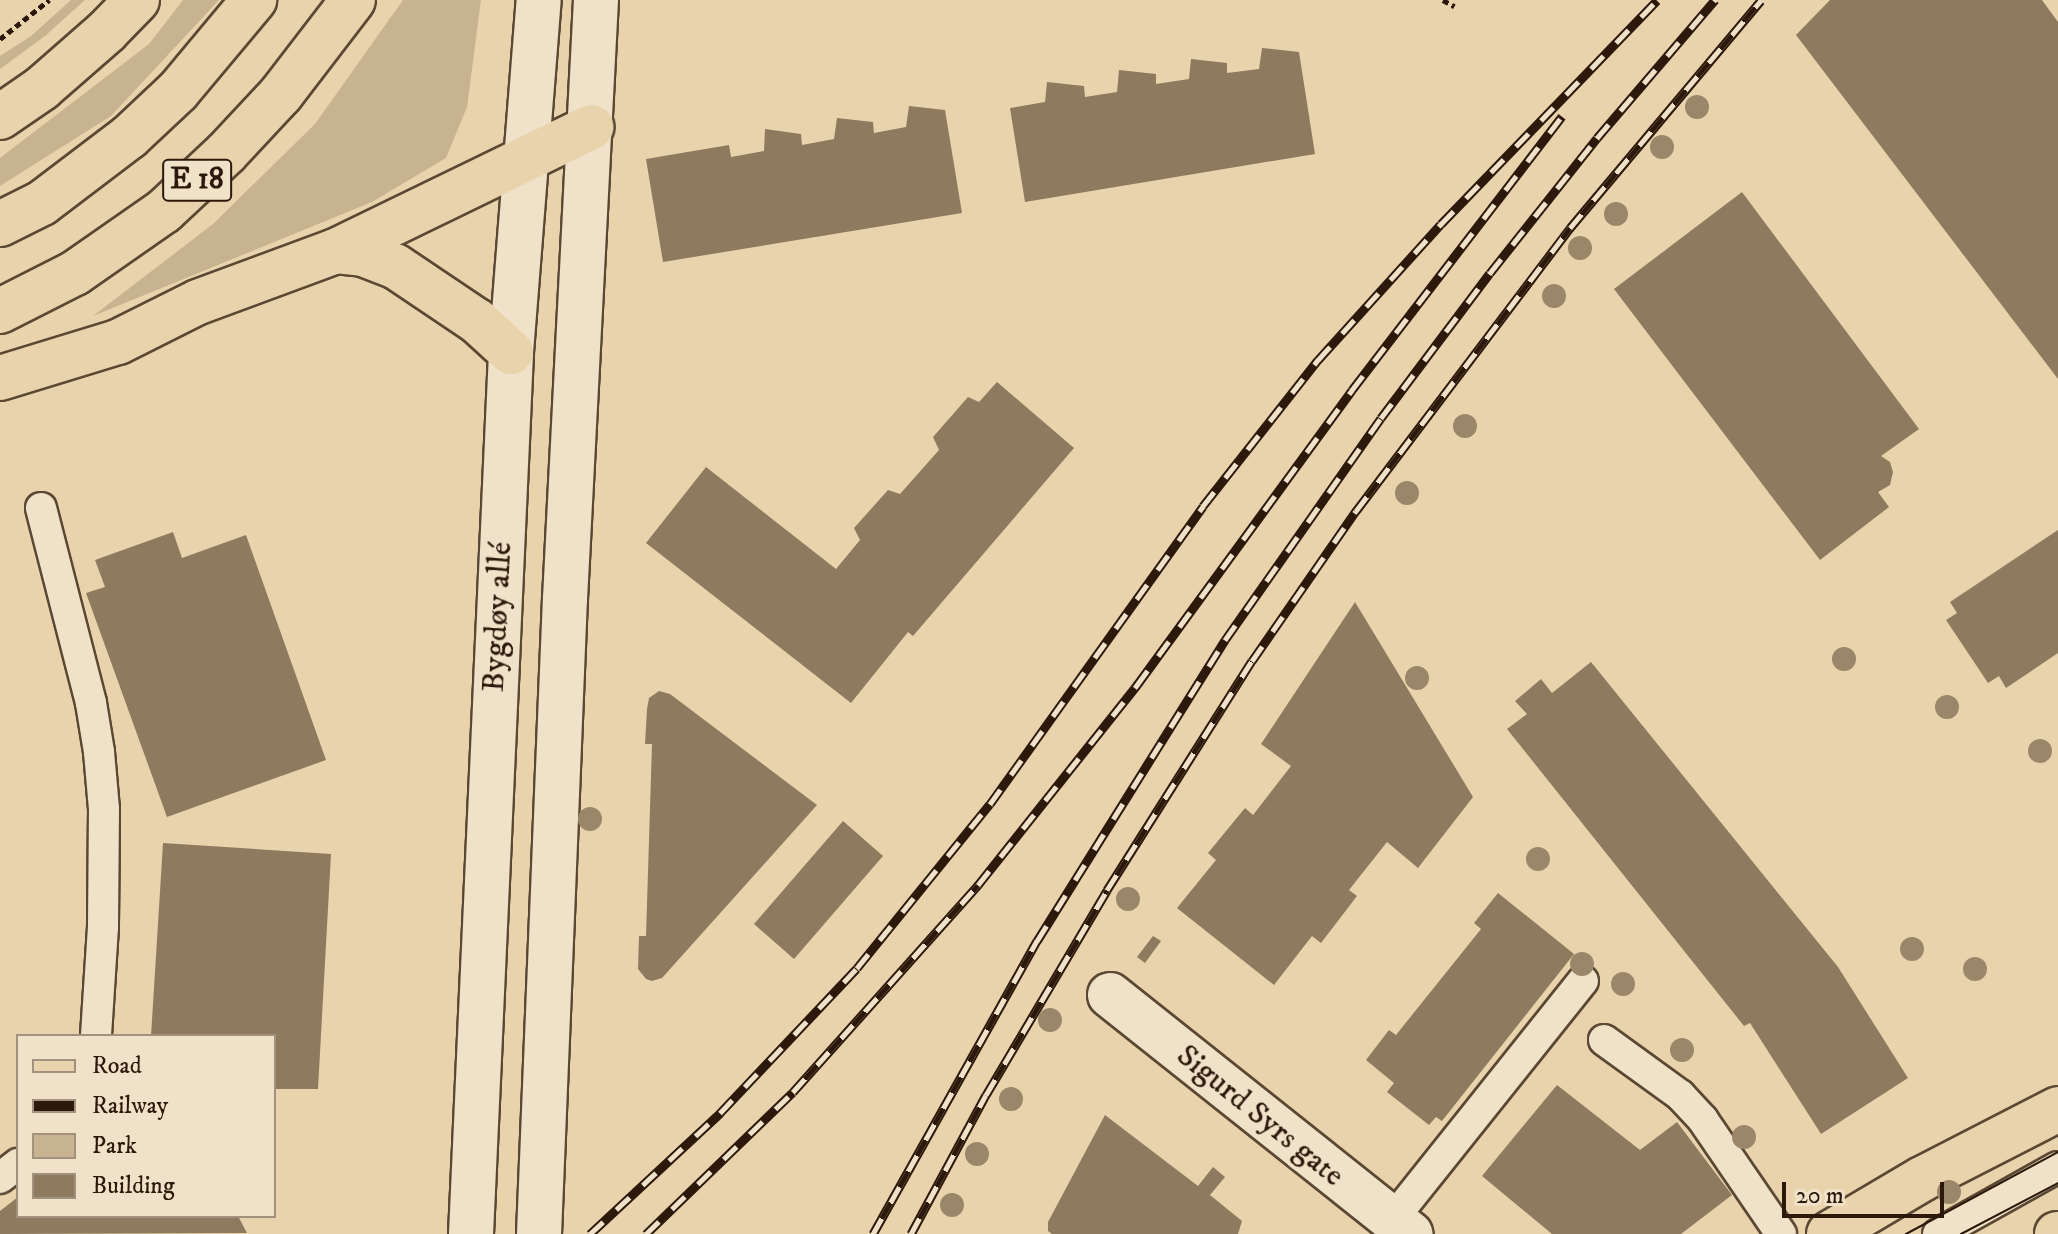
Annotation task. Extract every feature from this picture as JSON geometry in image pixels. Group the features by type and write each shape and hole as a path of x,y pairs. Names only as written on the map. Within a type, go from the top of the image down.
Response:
{"main road":[{"path":"0,117 42,88 137,0"},
{"name":"E 18","path":"0,224 42,203 129,137 207,59 254,0"},
{"name":"E 18","path":"0,311 75,273 164,211 226,153 281,94 353,0"},
{"name":"Bygdøy allé","path":"471,1234 511,352 539,0"},
{"name":"Bygdøy allé","path":"539,1234 565,599 596,0"},
{"path":"0,378 118,342 198,302 336,251 591,127"},
{"path":"336,251 363,254 395,266 477,321 511,352"},
{"name":"Sigurd Syrs gate","path":"1110,995 1402,1227"},
{"path":"1829,1234 1922,1179 2058,1109"}],"lane":[{"path":"41,508 91,703 99,752 104,809 103,912 96,1034"},
{"path":"1402,1227 1583,981"},
{"path":"1604,1040 1680,1095 1703,1120 1781,1234"},
{"path":"0,1178 16,1166"},
{"path":"1938,1234 2058,1167"}],"path":[{"path":"0,39 49,0"},
{"path":"1443,0 1454,6"}],"green space":[{"path":"71,0 85,0 45,36 0,69 0,56 31,36"},
{"path":"183,0 219,0 111,116 0,186 0,158 149,44"},
{"path":"403,0 481,0 467,107 446,158 372,202 93,316 213,224 315,124"}],"building":[{"path":"1830,0 2042,0 2058,22 2058,379 1796,35"},
{"path":"1262,48 1299,52 1315,154 1025,202 1010,108 1045,102 1047,82 1084,86 1085,97 1117,92 1119,70 1156,74 1156,84 1189,79 1191,59 1227,63 1227,73 1259,69"},
{"path":"909,106 945,110 962,213 663,262 646,159 729,145 731,157 764,151 765,129 801,134 802,145 834,139 837,118 873,122 874,133 906,127"},
{"path":"1742,192 1919,429 1881,456 1890,462 1893,472 1890,485 1878,492 1889,507 1820,560 1614,289"},
{"path":"997,382 1074,448 913,636 908,632 851,703 646,543 706,467 836,569 860,540 854,528 888,490 900,494 939,450 933,437 968,397 979,402"},
{"path":"2058,530 2058,653 2006,688 1999,676 1988,683 1946,620 1957,613 1950,602"},
{"path":"173,532 182,558 246,535 326,760 167,817 86,593 105,587 95,560"},
{"path":"1355,602 1473,797 1418,868 1387,842 1349,890 1357,896 1321,943 1312,936 1274,985 1177,908 1216,860 1208,853 1245,808 1253,815 1291,766 1261,744"},
{"path":"1591,662 1838,967 1908,1078 1821,1134 1750,1023 1744,1026 1507,729 1527,714 1515,701 1541,679 1552,693"},
{"path":"659,691 670,694 817,805 662,978 652,981 638,969 639,936 646,936 652,744 645,744 647,709 649,698"},
{"path":"843,821 883,856 794,959 754,924"},
{"path":"163,843 331,854 318,1089 276,1089 276,1034 151,1034"},
{"path":"1498,893 1574,954 1442,1121 1436,1117 1429,1125 1387,1092 1394,1083 1366,1060 1389,1030 1396,1035 1481,929 1474,923"},
{"path":"1153,936 1161,941 1145,963 1137,957"},
{"path":"1557,1085 1640,1150 1677,1122 1732,1195 1681,1234 1552,1234 1482,1176"},
{"path":"1105,1115 1198,1186 1213,1167 1225,1177 1210,1195 1242,1221 1238,1234 1052,1234 1048,1231 1048,1222"},
{"path":"16,1199 16,1218 239,1218 247,1233 0,1234 0,1211"}],"tram line":[{"path":"1906,1234 2058,1152"},
{"path":"1961,1234 2058,1183"}],"railway":[{"path":"590,1234 720,1113 857,968 990,804 1203,506 1318,360 1441,224 1657,0"},
{"path":"873,1234 1037,941 1225,640 1381,418 1490,273 1597,138 1715,0"},
{"path":"911,1234 986,1095 1107,890 1252,661 1356,511 1570,228 1761,0"},
{"path":"646,1234 793,1092 978,885 1137,685 1352,390 1562,116"}]}
